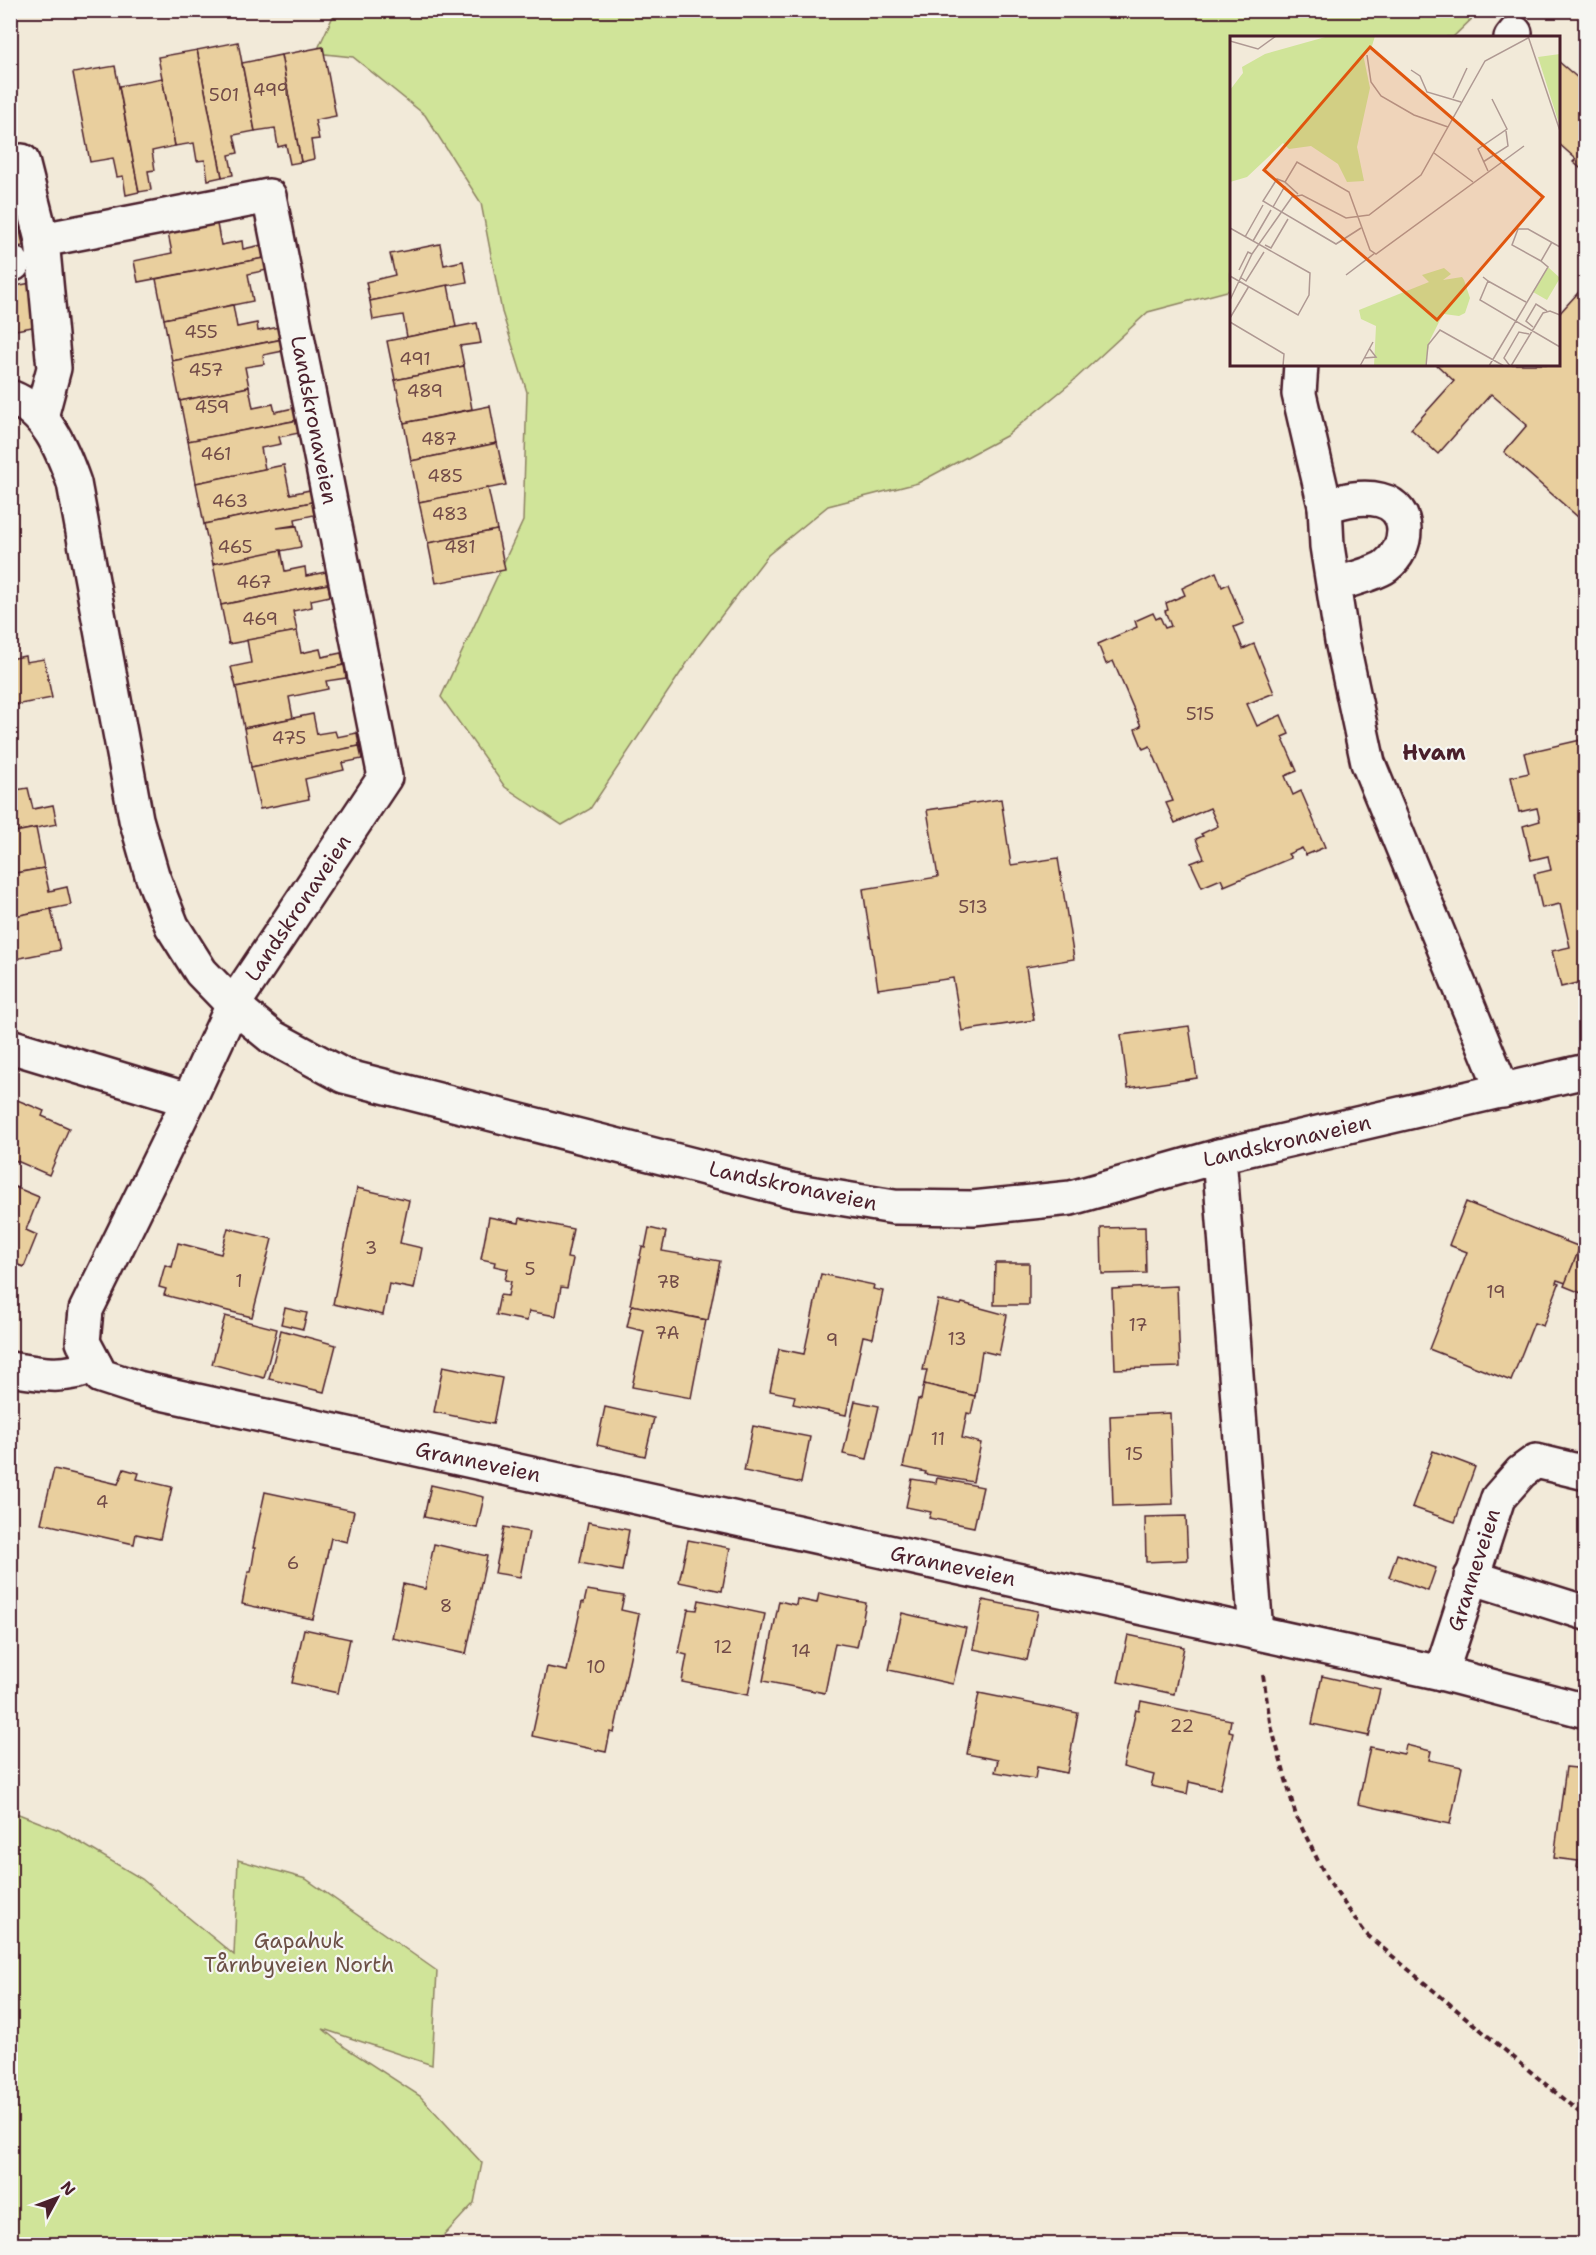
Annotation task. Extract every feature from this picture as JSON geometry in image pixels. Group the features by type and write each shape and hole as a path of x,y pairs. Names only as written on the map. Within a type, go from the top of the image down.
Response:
{"street":[{"path":"10,163 22,161 42,240 54,368 41,417"},
{"name":"Landskronaveien","path":"42,240 269,196 385,777 233,1005"},
{"path":"1301,366 1299,394 1325,506 1326,546 1342,641 1368,763 1503,1091"},
{"name":"Landskronaveien","path":"10,397 41,417 61,447 74,483 136,819 152,876 172,926 201,972 233,1005 272,1036 344,1076 791,1190 894,1207 973,1208 1071,1198 1219,1156 1586,1071"},
{"path":"1325,506 1353,499 1380,500 1399,512 1404,525 1402,549 1384,568 1334,585"},
{"path":"10,1369 49,1376 71,1374 95,1365 83,1342 86,1310 233,1005"},
{"path":"10,1046 189,1100"},
{"path":"1219,1156 1256,1632"},
{"name":"Granneveien","path":"95,1365 101,1376 138,1388 1441,1673 1586,1711"},
{"name":"Granneveien","path":"1441,1673 1498,1498 1521,1472 1536,1461 1586,1473"},
{"path":"1471,1577 1586,1613"}],"path":[{"path":"1256,1632 1270,1722 1296,1816 1327,1879 1366,1934 1586,2118"}],"green space":[{"path":"332,10 1480,11 1454,36 1230,36 1230,290 1148,312 1071,383 1006,436 918,483 828,506 768,555 699,645 590,809 562,825 505,787 441,697 523,521 527,392 502,312 481,203 425,115 353,57 316,53 334,14"},
{"name":"Gapahuk Tårnbyveien North","path":"11,1811 59,1830 142,1879 234,1955 238,1860 306,1879 437,1971 432,2065 323,2029 346,2048 420,2096 482,2163 474,2203 436,2244 11,2244"}],"building":[{"path":"238,42 255,131 234,135 238,153 229,155 233,175 222,177 197,50"},
{"path":"323,47 336,116 315,120 319,139 311,140 314,159 301,162 281,55"},
{"path":"197,50 222,177 208,180 205,160 197,161 194,143 175,146 158,57"},
{"path":"281,55 301,162 290,164 286,145 278,147 275,128 255,131 242,63"},
{"path":"1560,63 1586,85 1586,173 1573,162 1576,159 1560,145"},
{"path":"115,66 139,192 126,195 123,176 117,177 113,158 90,162 73,73"},
{"path":"162,78 175,146 152,151 155,170 148,171 151,190 139,192 119,86"},
{"path":"15,203 23,246 10,248 10,204"},
{"path":"217,224 221,245 242,241 243,249 262,245 264,258 138,282 134,261 172,253 168,233"},
{"path":"440,244 444,265 463,261 467,282 370,301 366,282 395,275 390,254"},
{"path":"264,258 267,270 248,274 253,301 164,319 156,279"},
{"path":"31,283 38,326 10,331 10,287"},
{"path":"1586,284 1586,524 1504,452 1527,425 1491,394 1438,454 1411,429 1454,381 1438,366 1560,366 1560,313"},
{"path":"448,285 456,327 407,337 403,315 373,320 370,301"},
{"path":"233,305 237,327 257,323 258,331 279,327 288,338 172,361 164,319"},
{"path":"477,323 481,343 460,346 464,366 395,380 387,341"},
{"path":"288,338 283,351 263,355 264,364 245,367 249,387 180,401 172,361"},
{"path":"464,366 472,409 404,423 395,380"},
{"path":"249,387 253,408 273,404 275,412 294,408 295,413 302,412 304,419 188,441 180,401"},
{"path":"490,406 497,443 411,461 404,423"},
{"path":"304,419 305,427 298,428 299,433 279,437 281,444 261,448 265,469 196,483 188,441"},
{"path":"497,443 506,485 419,502 411,461"},
{"path":"284,465 290,494 310,490 312,502 204,524 196,483"},
{"path":"488,488 497,530 428,543 419,502"},
{"path":"312,502 314,515 295,519 296,525 277,528 297,526 301,547 213,564 204,524"},
{"path":"497,530 505,570 436,583 428,543"},
{"path":"281,550 285,571 305,567 306,576 326,572 328,584 221,605 213,564"},
{"path":"1216,572 1222,587 1228,584 1244,623 1234,627 1243,649 1254,644 1274,693 1247,704 1257,726 1281,715 1289,734 1282,737 1297,771 1285,776 1293,795 1301,791 1325,847 1306,855 1302,848 1288,854 1291,858 1224,886 1221,879 1202,887 1191,863 1204,858 1196,839 1218,826 1210,808 1175,823 1166,803 1173,801 1150,746 1143,749 1135,729 1141,726 1113,661 1106,664 1098,644 1137,627 1135,621 1153,613 1156,619 1160,617 1165,628 1171,626 1165,611 1168,610 1166,603 1185,595 1182,588"},
{"path":"328,584 330,596 311,600 312,607 293,611 297,631 229,644 221,605"},
{"path":"297,631 301,653 320,649 322,657 341,653 344,665 236,687 231,667 251,663 247,640"},
{"path":"25,656 26,662 44,659 52,698 10,706 10,659"},
{"path":"344,665 346,678 326,681 328,689 289,697 293,718 244,728 236,687"},
{"path":"313,714 317,734 335,731 337,737 357,733 359,746 251,767 244,728"},
{"path":"1585,739 1586,985 1579,986 1578,983 1561,987 1552,951 1570,947 1560,904 1542,908 1534,874 1551,870 1548,856 1531,860 1523,826 1540,821 1537,808 1519,812 1511,777 1529,773 1524,753"},
{"path":"359,746 362,759 342,763 344,770 305,779 309,799 260,809 251,767"},
{"path":"28,788 33,809 53,805 57,824 10,833 10,791"},
{"path":"1001,799 1011,865 1058,858 1074,959 1026,967 1034,1020 962,1031 953,978 878,989 863,889 938,877 927,810"},
{"path":"36,828 44,868 10,874 10,833"},
{"path":"44,868 49,891 67,887 71,905 10,917 10,874"},
{"path":"51,909 60,950 10,960 10,917"},
{"path":"1189,1026 1197,1078 1128,1088 1121,1035"},
{"path":"10,1097 44,1111 42,1116 69,1128 49,1175 10,1158"},
{"path":"10,1185 39,1197 26,1230 37,1235 24,1267 13,1263 10,1269"},
{"path":"357,1188 409,1200 400,1243 422,1248 414,1289 389,1284 383,1315 333,1304"},
{"path":"1466,1202 1580,1247 1566,1283 1557,1280 1556,1283 1559,1284 1543,1326 1534,1323 1511,1381 1429,1349 1467,1252 1449,1245"},
{"path":"489,1217 519,1223 520,1218 573,1229 567,1258 573,1259 567,1288 561,1287 556,1316 529,1311 527,1321 496,1315 500,1295 508,1296 511,1281 505,1280 508,1269 494,1266 495,1262 481,1259"},
{"path":"1145,1227 1146,1273 1102,1274 1101,1228"},
{"path":"228,1228 272,1239 252,1317 164,1295 166,1289 159,1287 165,1265 172,1267 178,1243 221,1254"},
{"path":"649,1228 666,1232 662,1251 720,1261 708,1320 630,1305 642,1247 645,1248"},
{"path":"1586,1233 1586,1295 1564,1286"},
{"path":"995,1263 1029,1263 1029,1305 994,1305"},
{"path":"821,1274 874,1285 873,1289 883,1291 873,1338 863,1336 846,1415 793,1404 795,1396 770,1391 779,1349 804,1354"},
{"path":"1177,1286 1180,1367 1115,1369 1112,1289"},
{"path":"938,1300 961,1305 962,1303 1007,1315 999,1355 982,1351 975,1396 924,1384 927,1370 923,1370"},
{"path":"632,1305 706,1320 691,1398 632,1387 644,1331 627,1327"},
{"path":"285,1308 307,1313 303,1329 281,1324"},
{"path":"225,1316 277,1329 264,1378 212,1364"},
{"path":"281,1330 336,1345 324,1392 269,1379"},
{"path":"443,1366 502,1378 493,1424 434,1412"},
{"path":"924,1384 975,1396 971,1414 967,1413 962,1438 981,1443 973,1482 925,1474 926,1472 903,1467 918,1399 921,1400"},
{"path":"855,1401 879,1406 867,1459 843,1454"},
{"path":"605,1407 654,1418 645,1456 597,1445"},
{"path":"1170,1413 1173,1504 1113,1506 1110,1416"},
{"path":"753,1426 810,1437 801,1483 744,1471"},
{"path":"1433,1451 1475,1467 1455,1522 1412,1507"},
{"path":"54,1469 118,1484 124,1469 139,1473 137,1479 172,1487 160,1539 136,1534 134,1544 41,1523"},
{"path":"937,1478 983,1487 974,1527 929,1518 931,1512 906,1507 912,1479 936,1483"},
{"path":"431,1485 484,1497 477,1528 424,1517"},
{"path":"265,1492 354,1511 347,1542 331,1538 313,1619 242,1604 248,1572 251,1572 255,1548 253,1548"},
{"path":"1186,1516 1188,1560 1146,1562 1145,1517"},
{"path":"588,1522 629,1530 622,1571 580,1563"},
{"path":"504,1527 529,1532 520,1577 495,1573"},
{"path":"688,1540 730,1548 722,1591 679,1582"},
{"path":"434,1544 487,1556 466,1654 392,1638 403,1584 425,1589"},
{"path":"1397,1554 1436,1568 1428,1591 1389,1577"},
{"path":"587,1590 624,1596 621,1610 639,1614 614,1733 610,1732 606,1752 532,1736 547,1667 567,1671 582,1602 584,1603"},
{"path":"819,1593 866,1603 857,1647 835,1643 825,1693 763,1681 779,1601 796,1605 797,1599 817,1603"},
{"path":"699,1600 765,1614 748,1695 682,1682 687,1655 679,1653 688,1609 697,1610"},
{"path":"983,1600 1038,1611 1027,1660 973,1649"},
{"path":"902,1613 966,1628 953,1684 889,1670"},
{"path":"304,1629 350,1639 338,1693 292,1683"},
{"path":"1128,1635 1184,1647 1174,1694 1118,1682"},
{"path":"1322,1676 1380,1689 1369,1736 1312,1724"},
{"path":"979,1693 1078,1713 1067,1773 1037,1767 1035,1779 995,1772 998,1760 967,1754"},
{"path":"1141,1701 1231,1720 1229,1731 1233,1732 1220,1789 1189,1782 1187,1794 1151,1786 1154,1775 1123,1767 1136,1710 1139,1711"},
{"path":"1406,1745 1431,1751 1429,1760 1462,1767 1450,1824 1358,1804 1370,1747 1404,1754"},
{"path":"1566,1767 1586,1769 1586,1868 1577,1867 1578,1861 1554,1858"}],"district":[{"name":"Hvam","path":"1434,752"}]}
